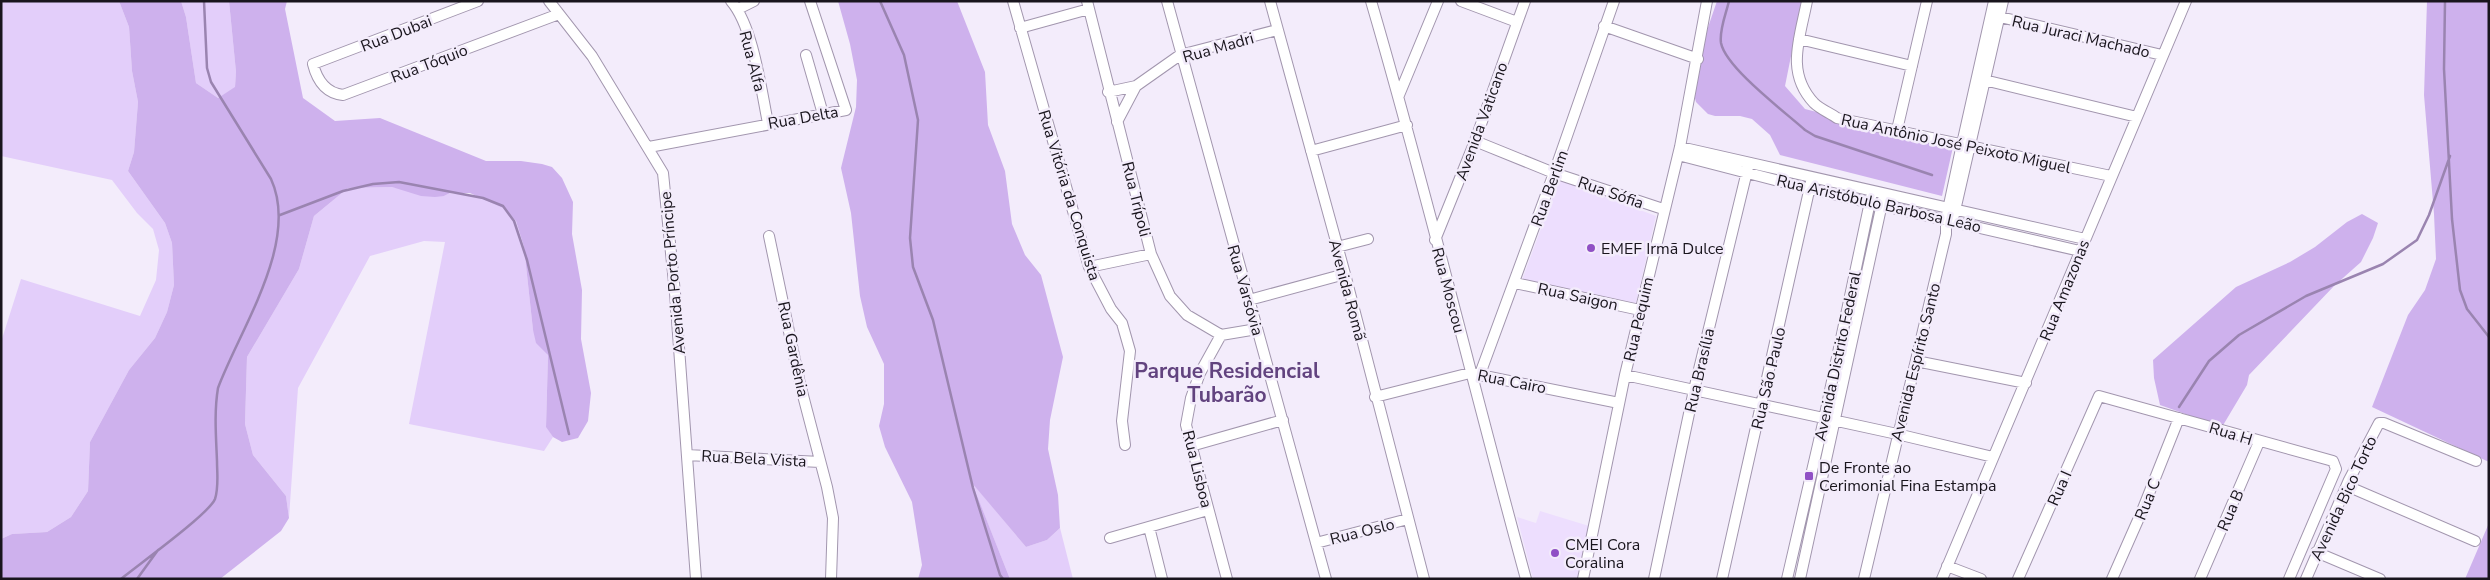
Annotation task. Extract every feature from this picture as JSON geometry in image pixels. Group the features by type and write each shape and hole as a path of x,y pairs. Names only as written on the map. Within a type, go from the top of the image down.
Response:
{"street":[{"name":"Rua Dubai","path":"313,64 478,1"},
{"name":"Avenida Porto Príncipe","path":"549,1 592,56 649,147 663,173 696,579"},
{"path":"734,5 754,1"},
{"name":"Rua Delta","path":"649,147 768,123 846,110 810,1"},
{"name":"Rua Vitória da Conquista","path":"1013,1 1089,267 1111,309 1122,323 1130,351 1122,421 1125,445"},
{"name":"Rua Varsóvia","path":"1166,1 1326,579"},
{"name":"Avenida Romã","path":"1270,1 1424,579"},
{"name":"Rua Moscou","path":"1371,1 1399,95 1435,240 1475,373 1526,579"},
{"path":"1399,95 1438,1"},
{"path":"1462,1 1517,22"},
{"name":"Avenida Vaticano","path":"1435,240 1475,141 1525,1"},
{"name":"Rua Berlim","path":"1475,373 1515,283 1614,1"},
{"name":"Rua Pequim","path":"1583,579 1625,375 1663,209 1679,151 1698,59 1707,1"},
{"name":"Rua Antônio José Peixoto Miguel","path":"1807,1 1796,56 1798,77 1815,104 1837,118 2111,176"},
{"name":"Avenida Espírito Santo","path":"1982,79 1994,1"},
{"name":"Avenida Espírito Santo","path":"1864,579 1966,145 2003,1"},
{"name":"Rua Amazonas","path":"1942,579 2186,1"},
{"path":"1898,130 1925,2"},
{"name":"Rua Alfa","path":"734,5 756,62 768,123"},
{"path":"1020,28 1088,5"},
{"name":"Rua Trípoli","path":"1088,5 1108,92 1151,254 1170,296 1187,315 1221,335"},
{"name":"Rua Tóquio","path":"313,64 317,78 332,94 343,95 559,14"},
{"name":"Rua Juraci Machado","path":"2000,17 2162,55"},
{"path":"1604,26 1698,59"},
{"name":"Rua Madri","path":"1108,92 1136,86 1180,55 1278,30"},
{"path":"1799,39 1912,66"},
{"path":"806,55 822,114"},
{"path":"1982,79 2137,117"},
{"name":"Rua Madri","path":"1117,122 1136,86"},
{"path":"1311,151 1407,125"},
{"name":"Rua Sófia","path":"1475,141 1554,173 1663,209"},
{"name":"Rua Aristóbulo Barbosa Leão","path":"1679,151 1748,168 1810,189 1949,219 2080,251"},
{"path":"1748,168 1812,177 2085,239"},
{"name":"Rua Brasília","path":"1654,579 1694,390 1748,168"},
{"name":"Rua São Paulo","path":"1722,579 1812,177"},
{"name":"Avenida Distrito Federal","path":"1787,579 1873,191"},
{"name":"Avenida Distrito Federal","path":"1800,579 1884,194"},
{"name":"Rua Gardênia","path":"769,236 800,384 828,487 833,518 831,579"},
{"path":"1337,247 1368,239"},
{"path":"1089,267 1151,254"},
{"path":"1248,300 1344,274"},
{"name":"Rua Saigon","path":"1515,283 1640,310"},
{"path":"1221,335 1257,329"},
{"name":"Rua Lisboa","path":"1221,335 1200,373 1191,398 1186,425 1227,579"},
{"path":"1916,361 2026,383"},
{"name":"Rua Cairo","path":"1376,397 1475,373 1620,403"},
{"path":"1625,375 1897,434 1992,457"},
{"name":"Rua H","path":"2099,396 2259,442 2332,460 2336,465 2335,473 2348,483 2475,541"},
{"name":"Rua I","path":"2018,579 2099,396"},
{"name":"Rua C","path":"2112,579 2142,511 2179,418"},
{"path":"1191,446 1283,420"},
{"name":"Avenida Bico Torto","path":"2306,579 2316,552 2377,425 2386,424 2476,461"},
{"name":"Rua B","path":"2200,579 2259,442"},
{"name":"Rua Bela Vista","path":"687,455 820,462"},
{"path":"2288,579 2335,473"},
{"path":"1110,538 1208,510"},
{"name":"Rua Oslo","path":"1316,543 1408,519"},
{"path":"1149,528 1162,579"},
{"path":"2316,552 2380,579"},
{"path":"1947,566 1981,579"}],"shaded area":[{"path":"4,1 119,1 129,27 132,71 138,102 134,152 128,171 165,223 172,243 174,285 167,312 155,338 129,370 90,442 88,491 71,517 47,532 12,534 1,539 1,342 21,279 140,316 156,280 159,250 153,229 137,213 112,180 1,156 1,3"},
{"path":"119,1 181,1 186,17 196,83 218,98 235,87 236,72 229,1 287,1 285,9 303,98 335,121 380,118 486,161 521,161 552,167 562,178 573,202 572,234 582,290 581,339 591,393 588,421 578,438 562,442 553,437 546,427 548,355 536,343 524,247 516,221 505,209 470,193 450,193 435,197 421,196 392,187 348,188 314,216 299,269 247,357 245,424 253,455 286,496 289,518 281,531 220,579 1,579 1,539 12,534 47,532 71,517 88,491 90,442 129,370 155,338 167,312 174,285 172,243 165,223 128,171 134,152 138,102 132,71 129,27"},
{"path":"181,1 229,1 236,72 235,88 218,98 196,83 186,17"},
{"path":"838,1 957,1 985,72 988,125 1005,171 1012,224 1025,255 1041,275 1063,357 1050,420 1048,449 1058,495 1060,528 1047,540 1026,547 972,483 1010,579 918,579 922,565 912,502 885,447 879,426 884,404 884,364 867,327 860,296 851,213 841,168 856,107 857,80 850,44"},
{"path":"1717,1 1802,1 1785,86 1805,109 1953,147 1942,196 1780,155 1770,135 1752,119 1740,116 1715,116 1708,114 1696,102 1690,80"},
{"path":"2427,1 2488,1 2489,462 2372,407 2408,315 2425,290 2436,259 2424,95"},
{"name":"EMEF Irmã Dulce","path":"1559,180 1656,216 1636,303 1522,280"},
{"path":"392,187 444,196 450,193 478,196 505,209 516,221 524,247 533,330 548,355 546,426 553,437 544,451 409,424 445,242 424,241 370,256 298,388 289,518 286,496 253,455 245,424 247,357 299,269 314,216 348,188"},
{"path":"2362,214 2378,223 2361,262 2334,286 2249,375 2247,385 2222,427 2160,405 2154,378 2153,360 2236,287 2290,262 2315,247 2347,222"},
{"path":"971,481 1026,547 1047,540 1060,528 1073,579 1010,579"},
{"name":"CMEI Cora Coralina","path":"1540,511 1589,526 1577,579 1533,579 1517,517 1536,523"},
{"path":"2489,523 2489,579 2465,579"}],"waterway":[{"path":"121,579 200,516 215,499 217,485 216,415 218,388 264,285 273,257 278,230 278,204 271,179 211,82 207,68 204,1"},
{"path":"880,1 904,55 918,120 910,238 913,267 933,320 973,488 1000,575 1003,579"},
{"path":"1729,1 1721,33 1721,43 1725,53 1733,65 1771,101 1805,130 1815,136 1932,175"},
{"path":"2445,1 2444,69 2452,219 2460,290 2467,309 2489,337"},
{"path":"2179,407 2209,361 2239,335 2306,296 2383,264 2417,240 2429,215 2450,156"},
{"path":"280,215 343,191 373,184 399,182 483,198 503,206 514,221 527,260 569,434"},
{"path":"137,579 158,550"}],"place":[{"name":"EMEF Irmã Dulce","path":"1591,248"},
{"name":"De Fronte ao Cerimonial Fina Estampa","path":"1809,476"},
{"name":"CMEI Cora Coralina","path":"1555,553"}],"district":[{"name":"Parque Residencial Tubarão","path":"1227,383"}]}
